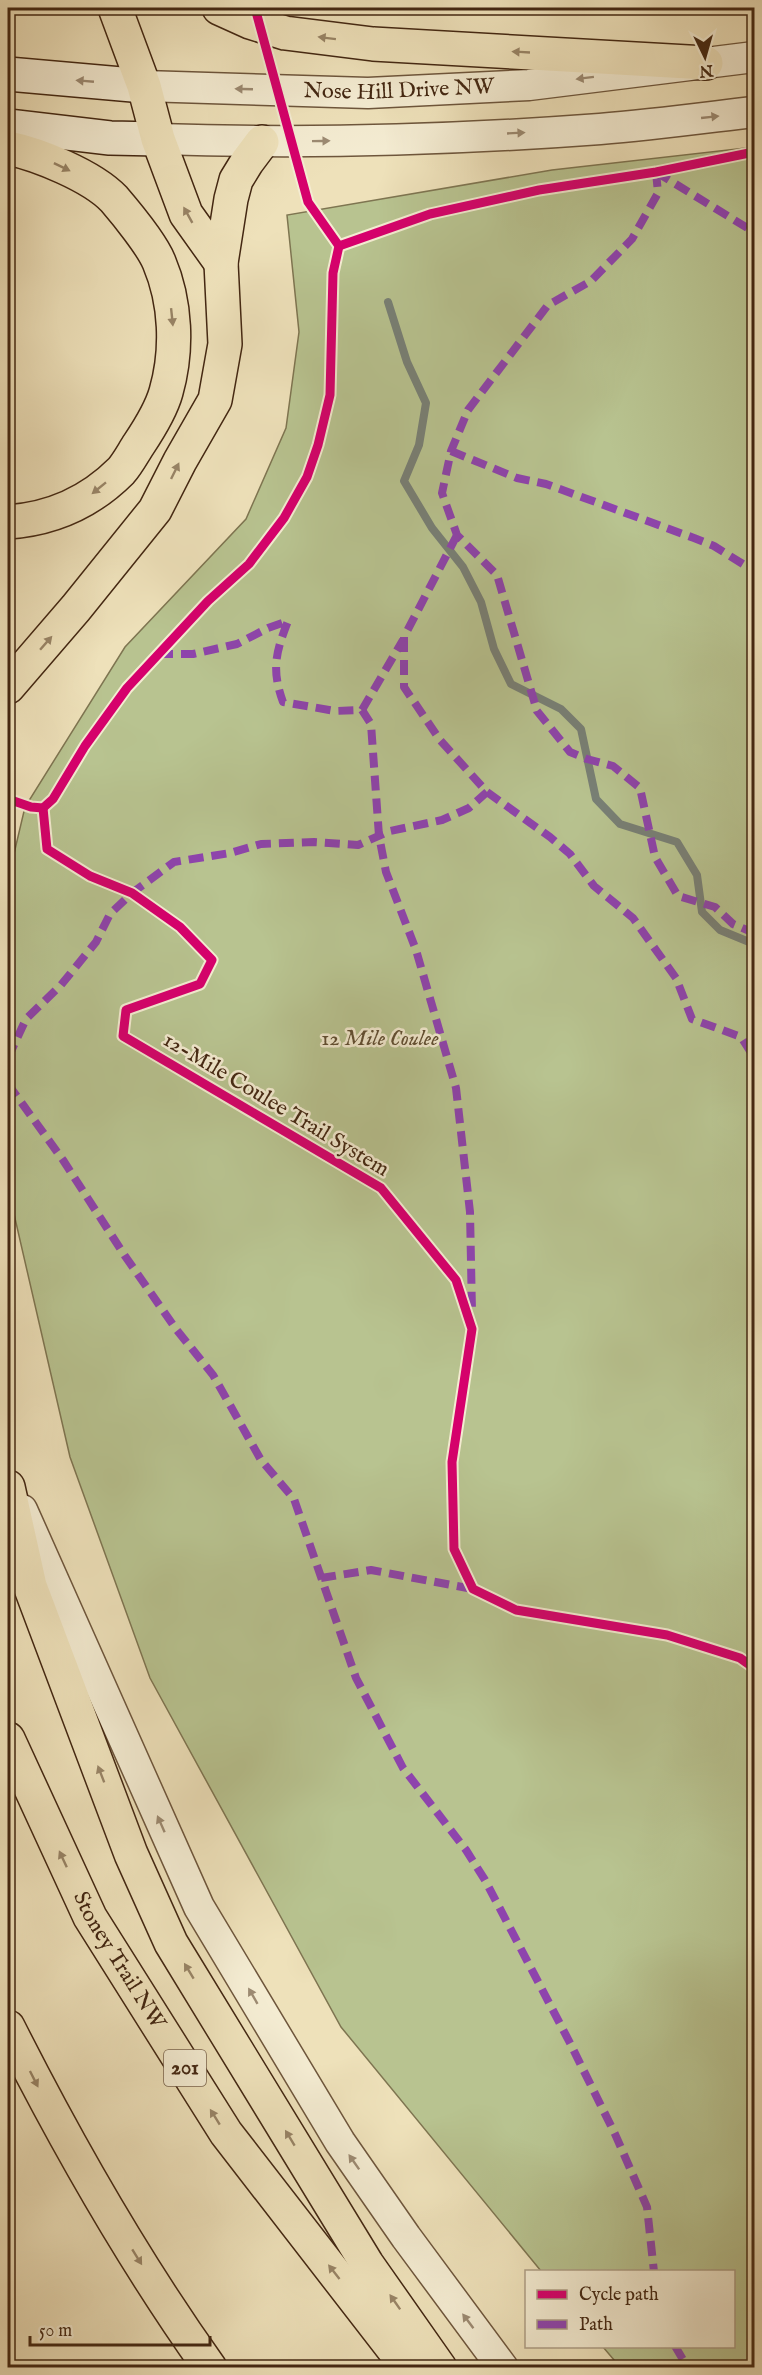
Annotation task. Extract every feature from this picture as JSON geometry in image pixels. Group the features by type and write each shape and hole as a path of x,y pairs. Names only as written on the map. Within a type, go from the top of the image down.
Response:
{"highway":[{"path":"115,8 144,86 158,139 186,214 221,263"},
{"path":"219,8 250,22 285,33 374,44 706,63"},
{"path":"8,687 76,608 155,510 215,400 225,344 221,263 236,180 262,142"},
{"path":"8,148 43,158 60,166 113,198 159,261 173,315 174,345 166,392 148,430 122,470 82,502 36,520 8,522"},
{"path":"8,1487 30,1586 131,1854 171,1943 367,2264 440,2367"},
{"name":"Stoney Trail NW","path":"8,1738 90,1917 219,2123 408,2367"},
{"path":"8,2027 36,2084 106,2208 210,2367"}],"main road":[{"name":"Nose Hill Drive NW","path":"8,74 144,86"},
{"path":"8,126 110,138 158,139"}],"street":[{"name":"Nose Hill Drive NW","path":"144,86 368,93 529,84 754,57"},
{"path":"158,139 262,142 589,130 754,112"},
{"path":"8,1477 199,1907 340,2142 406,2237 503,2367"}],"green space":[{"name":"12 Mile Coulee","path":"754,147 754,2367 620,2367 604,2348 735,2348 735,2270 540,2270 341,2027 150,1678 70,1457 8,1188 8,879 25,807 125,647 246,519 286,428 299,332 287,215 552,170"}],"waterway":[{"path":"388,302 407,362 426,403 419,445 404,481 432,528 463,567 481,602 494,649 511,684 561,709 581,729 596,799 620,824 677,842 697,875 702,912 720,930 754,944"}],"marked path":[{"path":"656,172 658,193 632,239 591,281 548,305 468,410 451,451 442,493 457,535 497,575 537,711 570,752 613,766 640,788 655,857 678,896 715,907 733,924 754,933"},
{"path":"656,172 754,232"},
{"path":"451,451 517,478 546,484 694,538 714,546 754,571"},
{"path":"457,535 404,637 404,687 440,740 487,792 570,854 594,886 633,918 676,978 692,1019 741,1037 754,1057"},
{"path":"158,654 193,654 237,644 268,628 288,621 276,661 277,680 283,702 335,711 362,710 371,724 379,836 386,872 416,950 456,1088 470,1212 472,1312"},
{"path":"362,710 403,640"},
{"path":"8,1058 26,1019 61,985 96,942 110,914 132,893 174,862 230,853 261,844 314,842 358,845 390,831 442,820 469,808 487,792"},
{"path":"8,1084 63,1160 125,1256 176,1329 213,1375 261,1460 294,1499 356,1678 403,1768 466,1850 485,1880 615,2134 647,2207 654,2270"},
{"path":"321,1578 371,1570 473,1589"},
{"path":"676,2348 688,2368"}],"cycle path":[{"path":"8,799 31,807 43,808 53,799 85,746 127,688 208,601 249,564 284,518 307,477 318,445 330,395 333,273 339,246 308,202 255,8"},
{"path":"339,246 430,214 539,190 656,172 754,152"},
{"name":"12-Mile Coulee Trail System","path":"43,808 47,849 90,876 132,893 180,927 212,960 200,984 126,1010 123,1036 381,1188 456,1280 472,1329 452,1462 454,1549 473,1589 516,1610 667,1635 740,1658 754,1668"}]}
